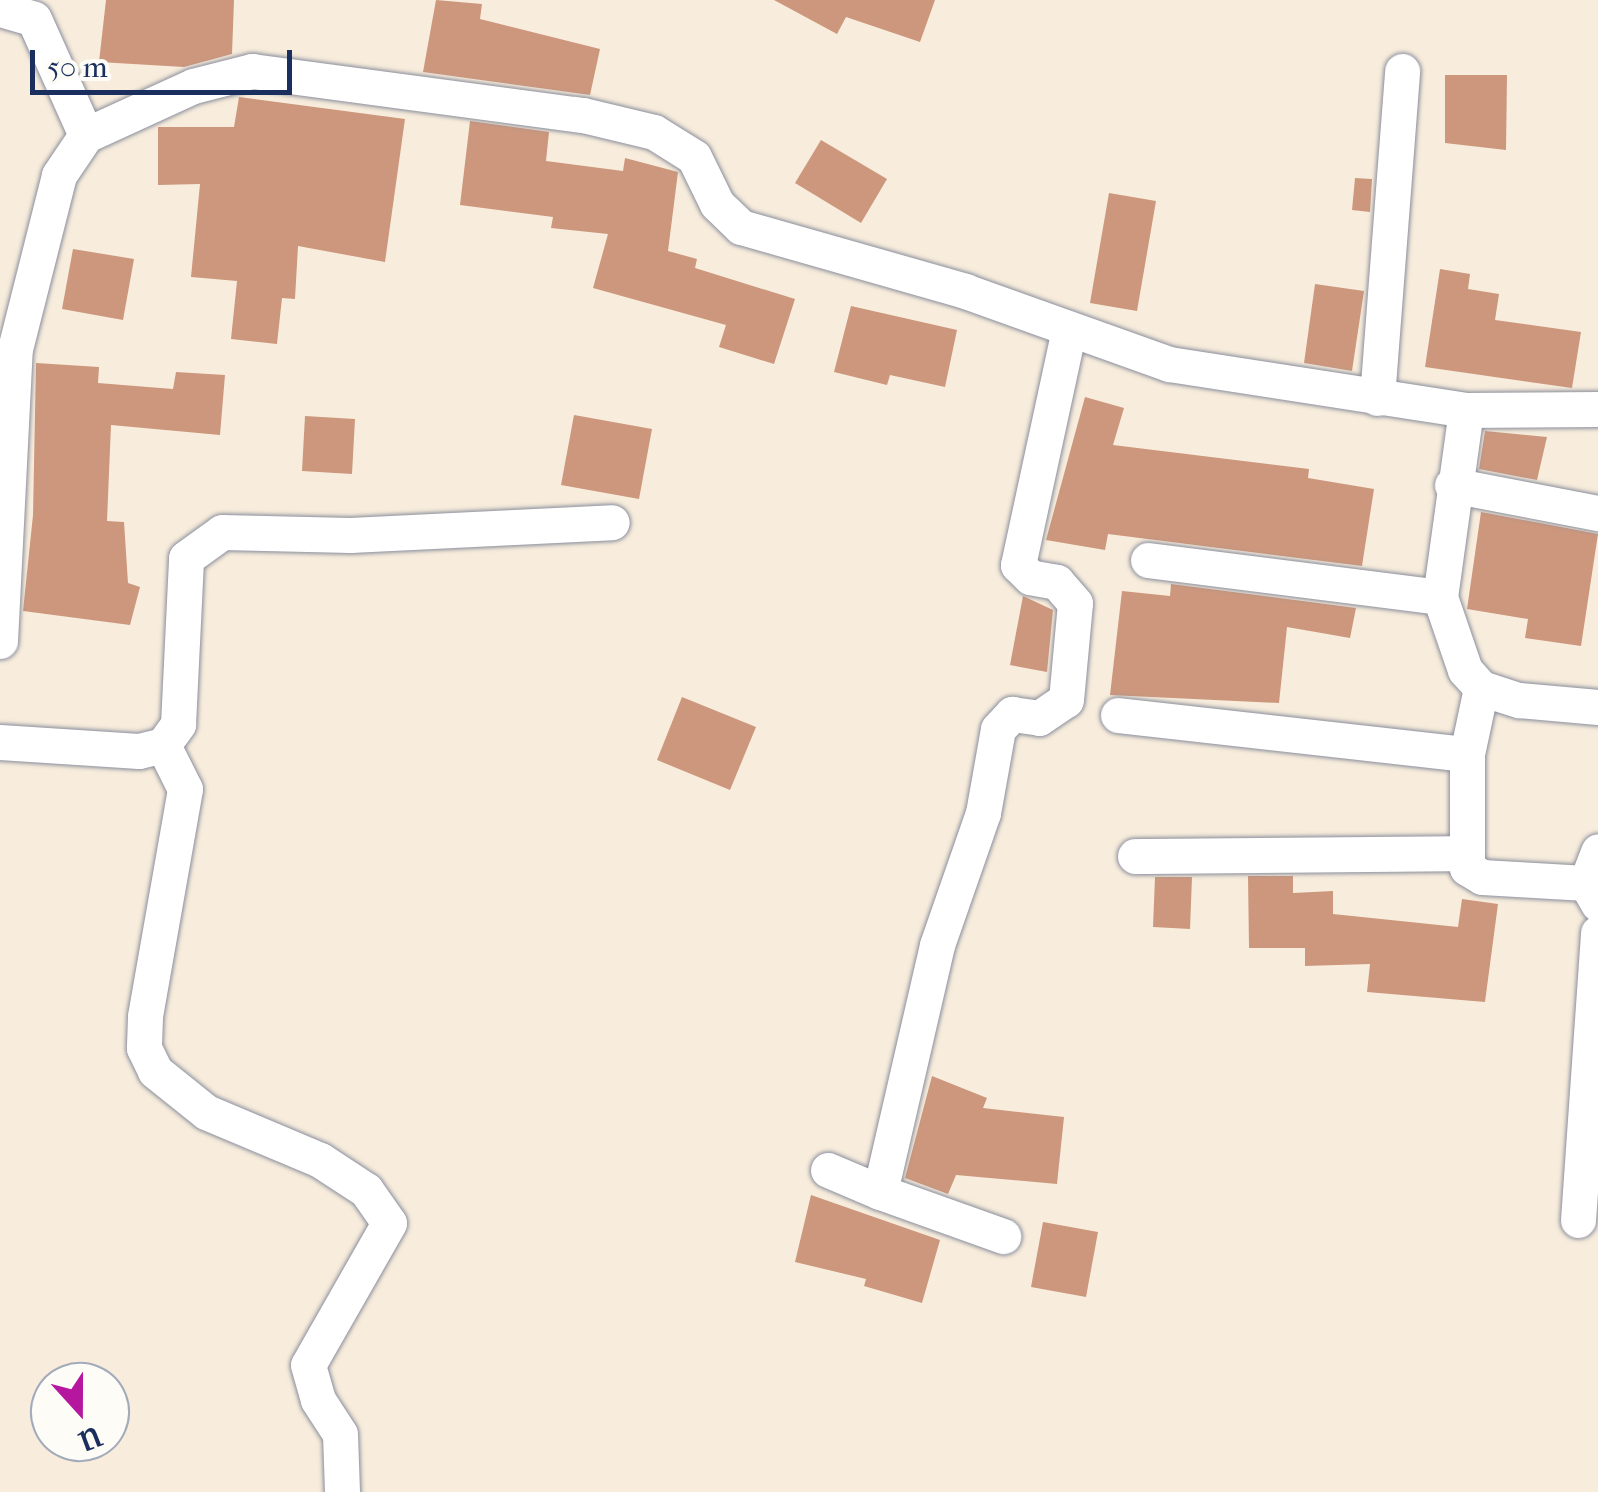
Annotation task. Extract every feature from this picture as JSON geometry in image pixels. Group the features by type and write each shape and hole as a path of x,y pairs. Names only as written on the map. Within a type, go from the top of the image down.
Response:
{"street":[{"path":"0,9 34,19 86,135"},
{"path":"1377,398 1402,70"},
{"path":"0,641 6,615 1,528 12,463 7,347 60,174 86,135 193,86 252,71 583,116 678,142 717,204 741,227 965,291 1068,333 1169,364 1466,410 1598,409"},
{"path":"880,1192 936,945 983,813 998,729 1012,714 1039,718 1066,700 1074,603 1056,582 1030,577 1018,565 1068,333"},
{"path":"1466,410 1452,486 1440,598 1464,670 1481,688 1519,700 1598,708"},
{"path":"1452,486 1598,513"},
{"path":"0,742 139,751 163,745 178,724 186,558 199,544 222,532 350,534 612,522"},
{"path":"1148,560 1440,598"},
{"path":"1481,688 1467,754 1463,853 1467,868 1482,877 1594,879"},
{"path":"1118,716 1467,754"},
{"path":"163,745 186,789 145,1017 150,1060 206,1112 320,1160 366,1190 389,1223 308,1365 318,1400 340,1434 342,1492"},
{"path":"1135,856 1463,853"},
{"path":"1578,1220 1598,934"},
{"path":"828,1170 1003,1236"}],"building":[{"path":"106,0 234,0 232,54 184,67 99,62"},
{"path":"436,0 482,4 480,19 600,49 590,95 423,72"},
{"path":"774,0 935,0 920,42 846,17 837,34"},
{"path":"1445,75 1507,75 1506,150 1445,143"},
{"path":"239,97 405,119 385,262 298,246 295,299 282,298 277,344 231,339 237,281 191,277 200,184 158,185 158,127 234,127"},
{"path":"470,121 549,132 546,161 623,171 625,158 678,172 668,251 697,259 695,268 795,299 774,364 719,347 726,325 593,288 608,234 551,228 553,217 460,205"},
{"path":"821,140 887,179 861,223 795,183"},
{"path":"1355,178 1372,179 1370,212 1352,210"},
{"path":"1109,193 1156,201 1137,311 1090,303"},
{"path":"73,249 134,259 123,320 62,309"},
{"path":"1440,269 1470,274 1468,289 1499,294 1495,320 1581,332 1572,388 1425,367"},
{"path":"1315,284 1364,291 1352,371 1304,363"},
{"path":"851,306 957,330 945,387 890,375 887,385 834,372"},
{"path":"36,363 99,367 98,383 173,389 176,372 225,375 220,435 111,425 107,521 124,522 128,583 140,587 130,625 23,611 33,515"},
{"path":"1085,397 1124,408 1113,445 1309,469 1308,478 1374,489 1362,566 1108,534 1105,550 1046,540"},
{"path":"574,415 652,429 639,499 561,485"},
{"path":"305,416 355,419 352,474 302,471"},
{"path":"1485,431 1547,437 1537,480 1479,469"},
{"path":"1481,512 1598,534 1581,646 1525,638 1528,619 1467,609"},
{"path":"1171,584 1356,608 1350,638 1287,627 1279,703 1110,695 1122,591 1170,596"},
{"path":"1023,596 1053,610 1047,672 1010,665"},
{"path":"682,697 756,727 730,790 657,760"},
{"path":"1248,876 1293,876 1293,893 1333,891 1333,914 1458,927 1462,899 1498,904 1485,1002 1367,992 1370,964 1305,966 1305,948 1249,948"},
{"path":"1155,877 1192,877 1190,929 1153,927"},
{"path":"932,1076 987,1098 983,1108 1064,1117 1057,1184 956,1175 948,1194 905,1178"},
{"path":"811,1195 940,1240 922,1303 864,1286 866,1279 795,1262"},
{"path":"1043,1222 1098,1232 1086,1297 1031,1287"}]}
